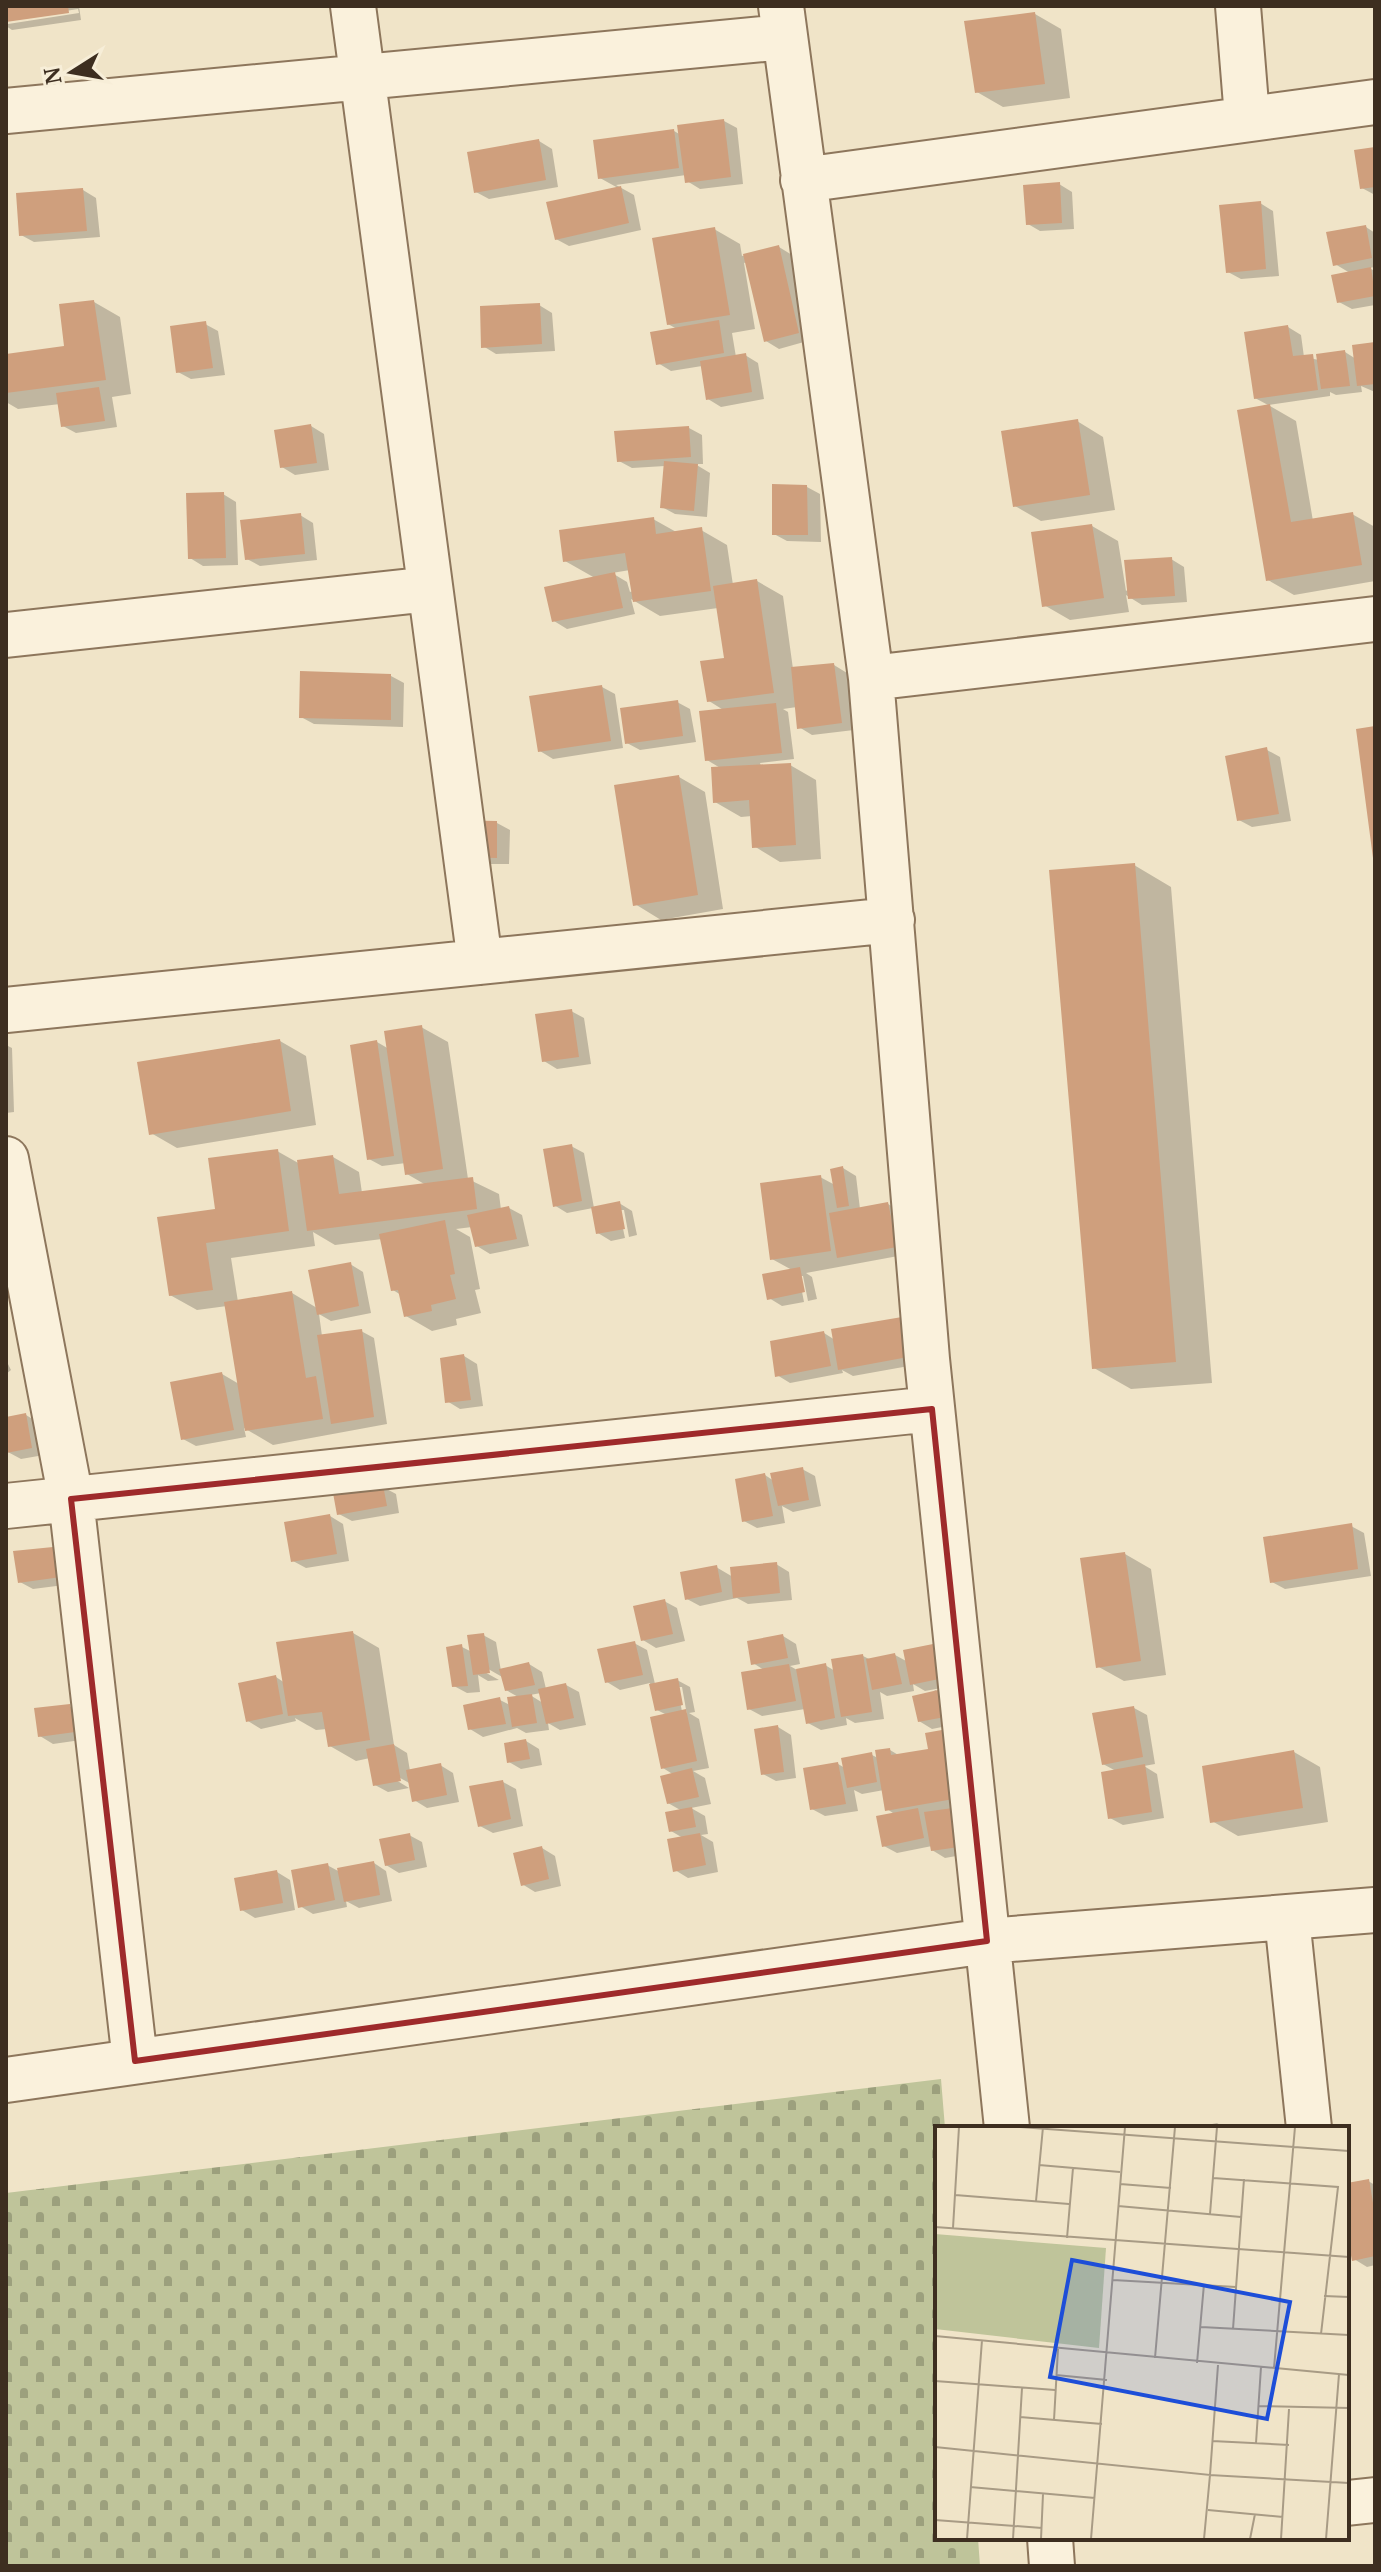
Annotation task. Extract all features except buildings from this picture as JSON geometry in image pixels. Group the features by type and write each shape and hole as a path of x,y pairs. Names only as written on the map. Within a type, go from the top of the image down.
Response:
{"street":[{"path":"353,6 480,962"},
{"path":"1238,6 1247,117"},
{"path":"6,111 363,78 783,22 871,678 932,1409 1007,2126"},
{"path":"803,180 1247,117 1375,102"},
{"path":"6,635 430,589"},
{"path":"871,678 1375,619"},
{"path":"6,1010 892,920"},
{"path":"6,1159 71,1499 135,2061"},
{"path":"6,1506 932,1409"},
{"path":"6,2080 987,1941 1375,1910"},
{"path":"1287,1918 1309,2126"},
{"path":"1349,2503 1375,2500"},
{"path":"1050,2540 1052,2566"}],"highlighted area":[{"path":"932,1409 987,1941 135,2061 71,1499"}],"green space":[{"path":"941,2079 945,2126 935,2126 935,2540 978,2540 980,2566 6,2566 6,2193"}]}
